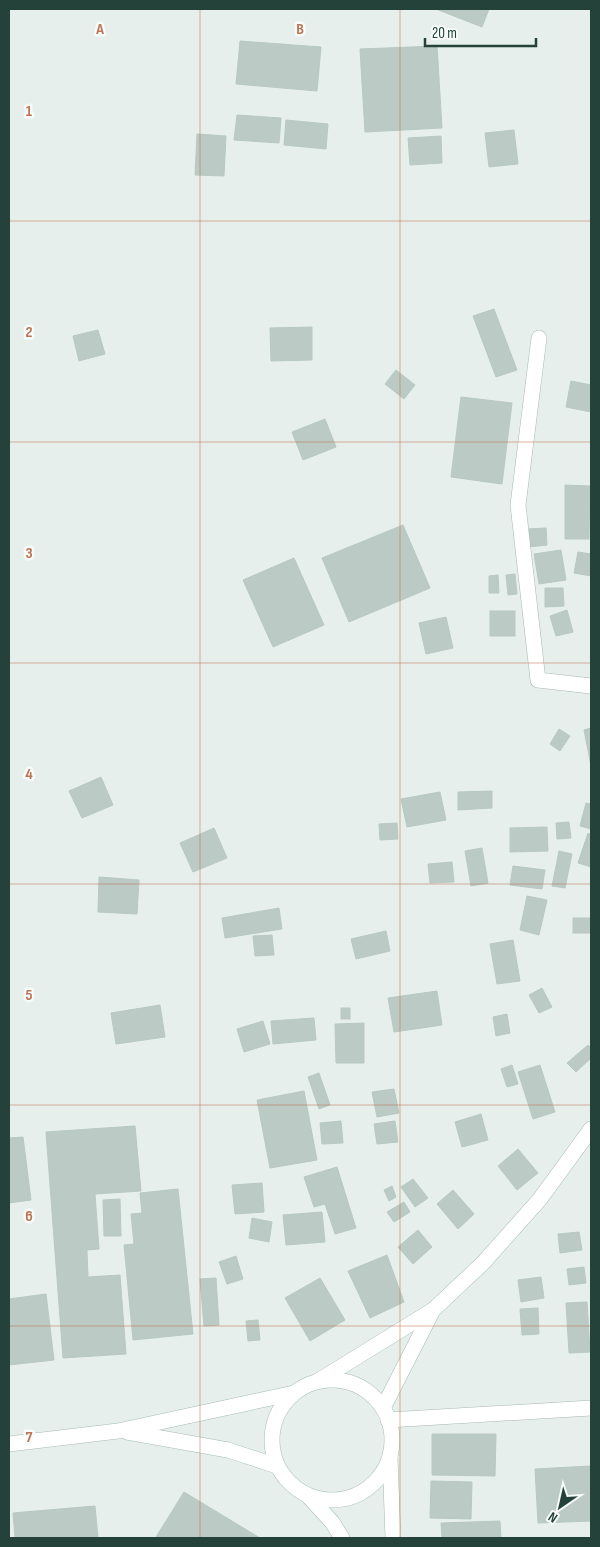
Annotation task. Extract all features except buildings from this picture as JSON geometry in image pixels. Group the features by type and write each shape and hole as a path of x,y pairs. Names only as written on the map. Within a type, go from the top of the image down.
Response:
{"street":[{"path":"539,338 518,506 538,680 591,686"},
{"path":"9,1444 118,1431 294,1392 317,1382 433,1310 483,1263 540,1199 591,1129"},
{"path":"386,1414 433,1310"},
{"path":"317,1382 341,1381 365,1390 386,1414 392,1438 390,1456 393,1538"},
{"path":"294,1392 280,1408 273,1426 271,1447 277,1466 290,1484 309,1496 332,1522 342,1538"},
{"path":"386,1414 591,1408"},
{"path":"118,1431 228,1450 277,1466"},
{"path":"309,1496 334,1501 359,1495 378,1479 390,1456"}]}
